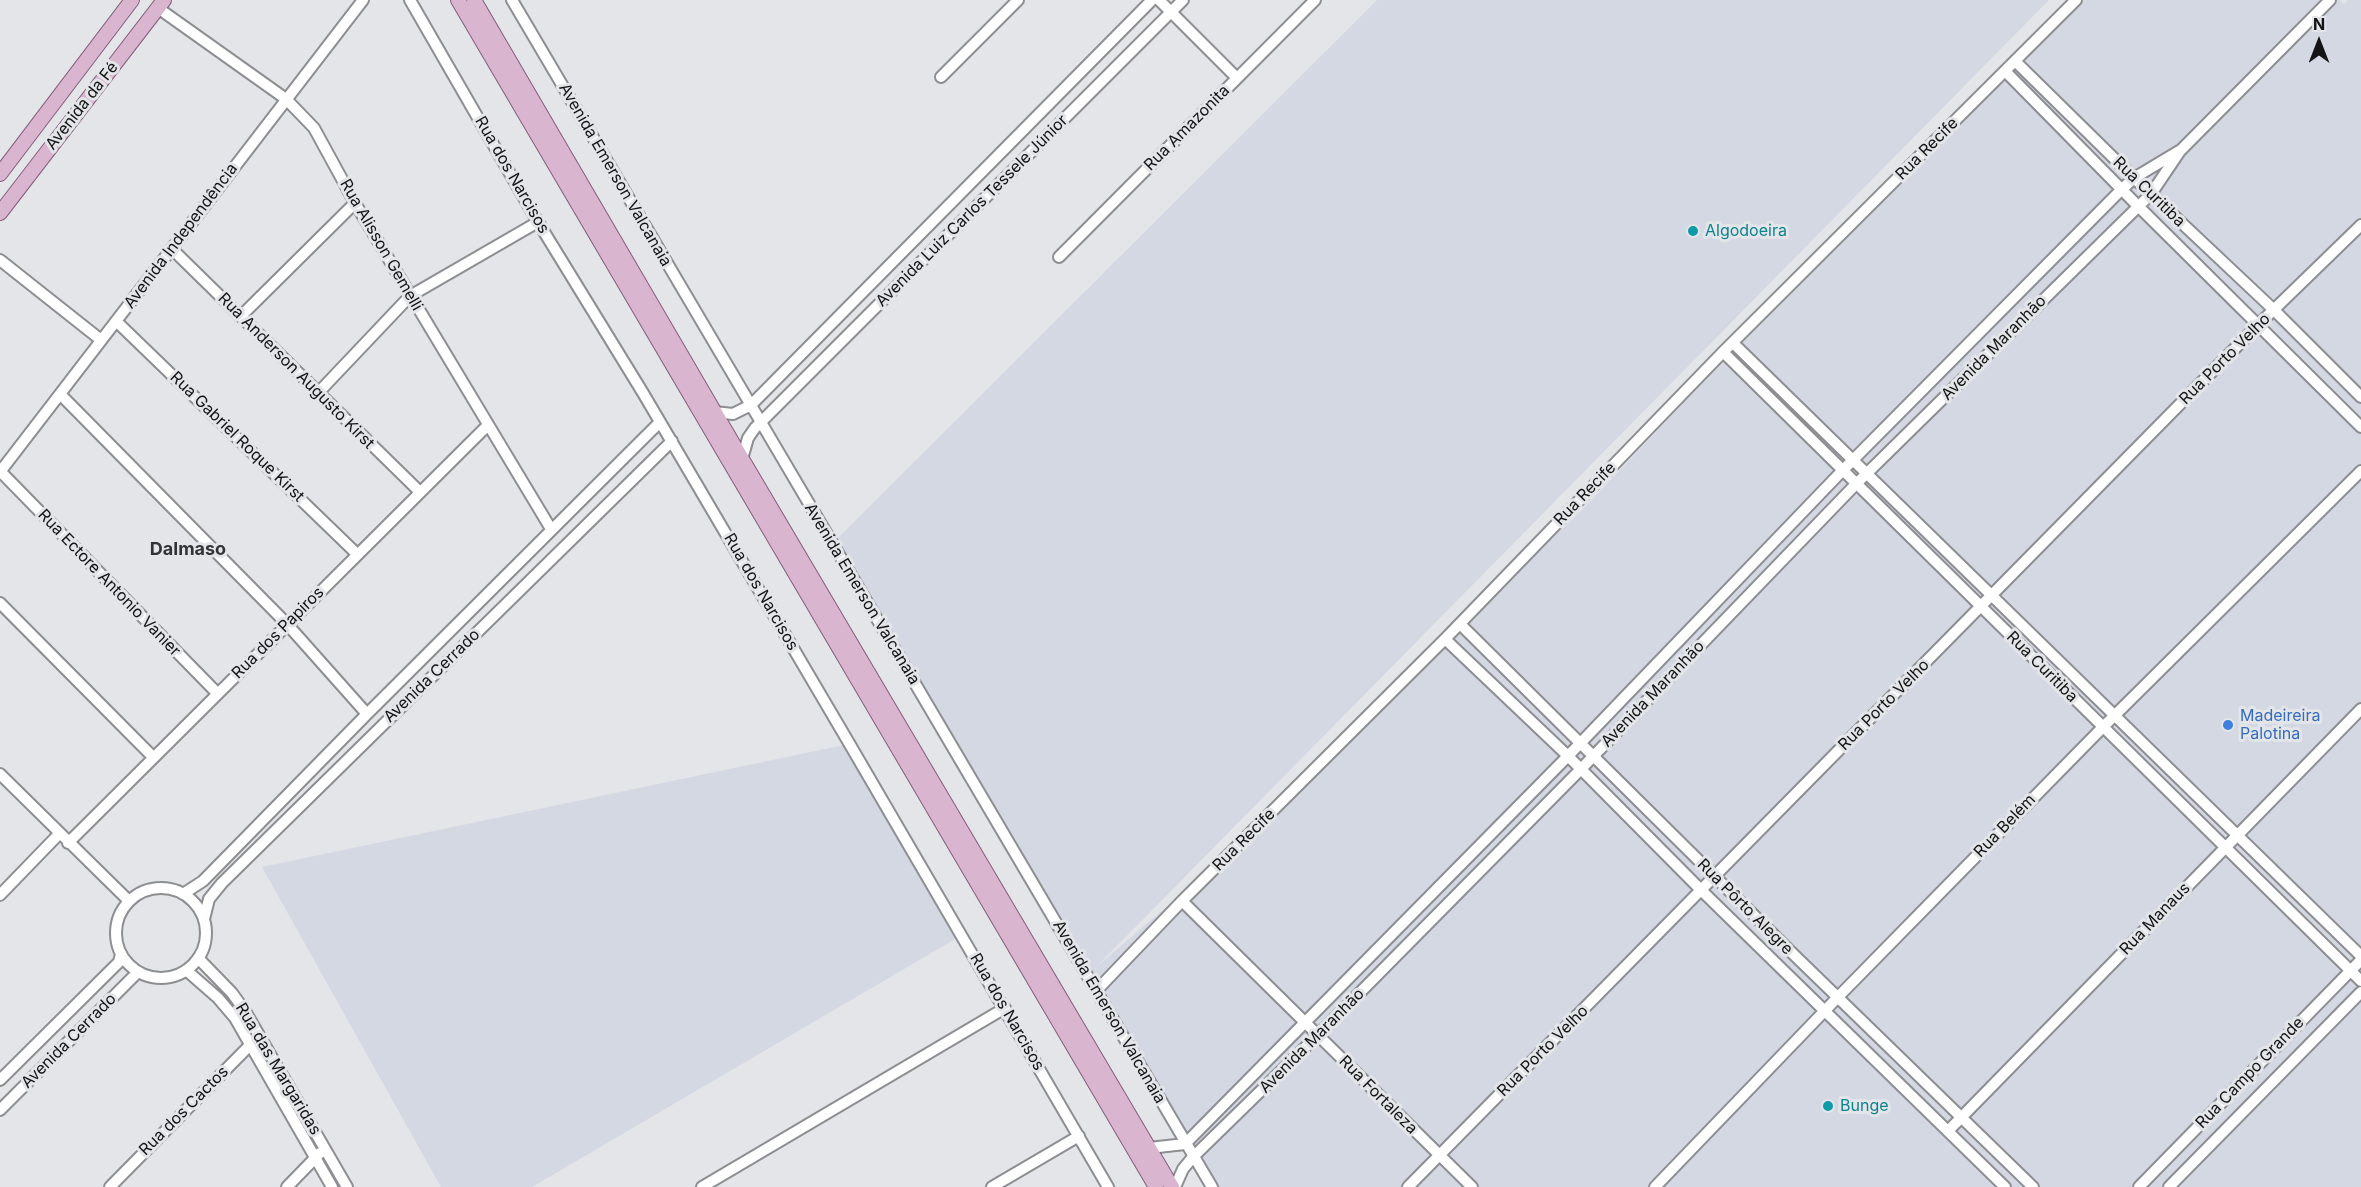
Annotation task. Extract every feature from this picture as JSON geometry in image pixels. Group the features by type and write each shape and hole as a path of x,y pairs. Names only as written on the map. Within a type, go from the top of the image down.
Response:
{"main road":[{"name":"Avenida da Fé","path":"0,174 132,0"},
{"path":"458,0 1156,1187"},
{"path":"474,0 714,412 1174,1187"},
{"name":"Avenida da Fé","path":"0,213 161,4"}],"street":[{"name":"Avenida Independência","path":"0,472 363,0"},
{"name":"Rua dos Narcisos","path":"410,0 538,222 672,441 1108,1187"},
{"name":"Avenida Emerson Valcanaia","path":"513,0 1212,1187"},
{"path":"941,77 1018,0"},
{"name":"Avenida Luiz Carlos Tessele Júnior","path":"751,405 1152,0"},
{"path":"1159,0 1237,78"},
{"name":"Avenida Luiz Carlos Tessele Júnior","path":"742,459 748,438 761,422 1183,0"},
{"name":"Rua Amazonita","path":"1059,257 1315,0"},
{"name":"Rua Recife","path":"1097,990 1182,901 1460,624 1723,352 2076,0"},
{"path":"2180,150 2330,0"},
{"name":"Rua Alisson Gemelli","path":"161,4 286,99 314,128 410,297 551,529"},
{"name":"Rua Curitiba","path":"2015,61 2134,178 2274,310 2361,397"},
{"name":"Rua Curitiba","path":"2005,71 2121,190 2361,427"},
{"name":"Avenida Maranhão","path":"1185,1144 1568,756 1843,470 2121,190 2134,178 2180,150"},
{"name":"Avenida Maranhão","path":"1174,1187 1183,1169 1193,1157 1318,1035 1581,769 1856,484 2151,194 2180,150"},
{"path":"241,316 355,203"},
{"path":"317,394 410,297 538,222"},
{"name":"Rua Porto Velho","path":"1408,1187 2258,325 2361,225"},
{"name":"Rua Anderson Augusto Kirst","path":"172,249 317,394 420,492"},
{"path":"0,260 101,340"},
{"name":"Rua Gabriel Roque Kirst","path":"116,321 357,554"},
{"name":"Rua Curitiba","path":"1733,343 2332,927 2361,958"},
{"name":"Rua Curitiba","path":"1723,352 2361,981"},
{"path":"60,394 287,624 367,714"},
{"path":"714,412 733,414 751,405"},
{"name":"Avenida Cerrado","path":"183,894 203,881 660,422"},
{"name":"Rua dos Papiros","path":"0,894 153,757 488,424"},
{"name":"Avenida Cerrado","path":"204,919 209,899 222,883 672,441"},
{"name":"Rua Belém","path":"1655,1187 2103,727 2361,471"},
{"name":"Rua Ectore Antonio Vanier","path":"0,472 217,693"},
{"path":"0,603 153,757"},
{"name":"Rua Pôrto Alegre","path":"1460,624 1788,949 2033,1187"},
{"name":"Rua Pôrto Alegre","path":"1445,639 1568,756 1701,890 2005,1187"},
{"name":"Rua Manaus","path":"1949,1130 2361,709"},
{"path":"0,774 129,901"},
{"path":"167,888 183,894 196,904 204,919 206,935 198,958 186,970 162,978 138,972 121,954 116,938 117,922 129,901 151,889 167,888"},
{"name":"Rua Fortaleza","path":"1182,901 1472,1187"},
{"path":"2318,939 2332,927"},
{"path":"1776,963 1788,949"},
{"name":"Avenida Cerrado","path":"0,1080 119,962 121,954"},
{"name":"Rua das Margaridas","path":"198,958 232,993 347,1187"},
{"name":"Rua Campo Grande","path":"2139,1187 2361,958"},
{"name":"Rua das Margaridas","path":"186,970 235,1018 333,1187"},
{"name":"Avenida Cerrado","path":"0,1110 138,972"},
{"name":"Rua Campo Grande","path":"2169,1187 2361,992"},
{"path":"702,1187 1005,1008"},
{"name":"Rua dos Cactos","path":"110,1187 259,1036"},
{"path":"1897,1080 1910,1067"},
{"path":"992,1187 1079,1136"},
{"path":"1149,1148 1185,1144"},
{"path":"287,1187 325,1148"},
{"path":"1989,1170 2003,1157"}],"shaded area":[{"path":"1377,0 2049,0 1095,968 1186,890 1582,510 1726,358 2084,0 2340,0 2344,4 2348,0 2361,0 2361,1187 1217,1187 833,543"},
{"path":"844,745 957,938 532,1187 441,1187 262,867"}],"place":[{"name":"Algodoeira","path":"1693,231"},
{"name":"Madeireira Palotina","path":"2228,725"},
{"name":"Bunge","path":"1828,1106"}],"district":[{"name":"Dalmaso","path":"188,550"}]}
